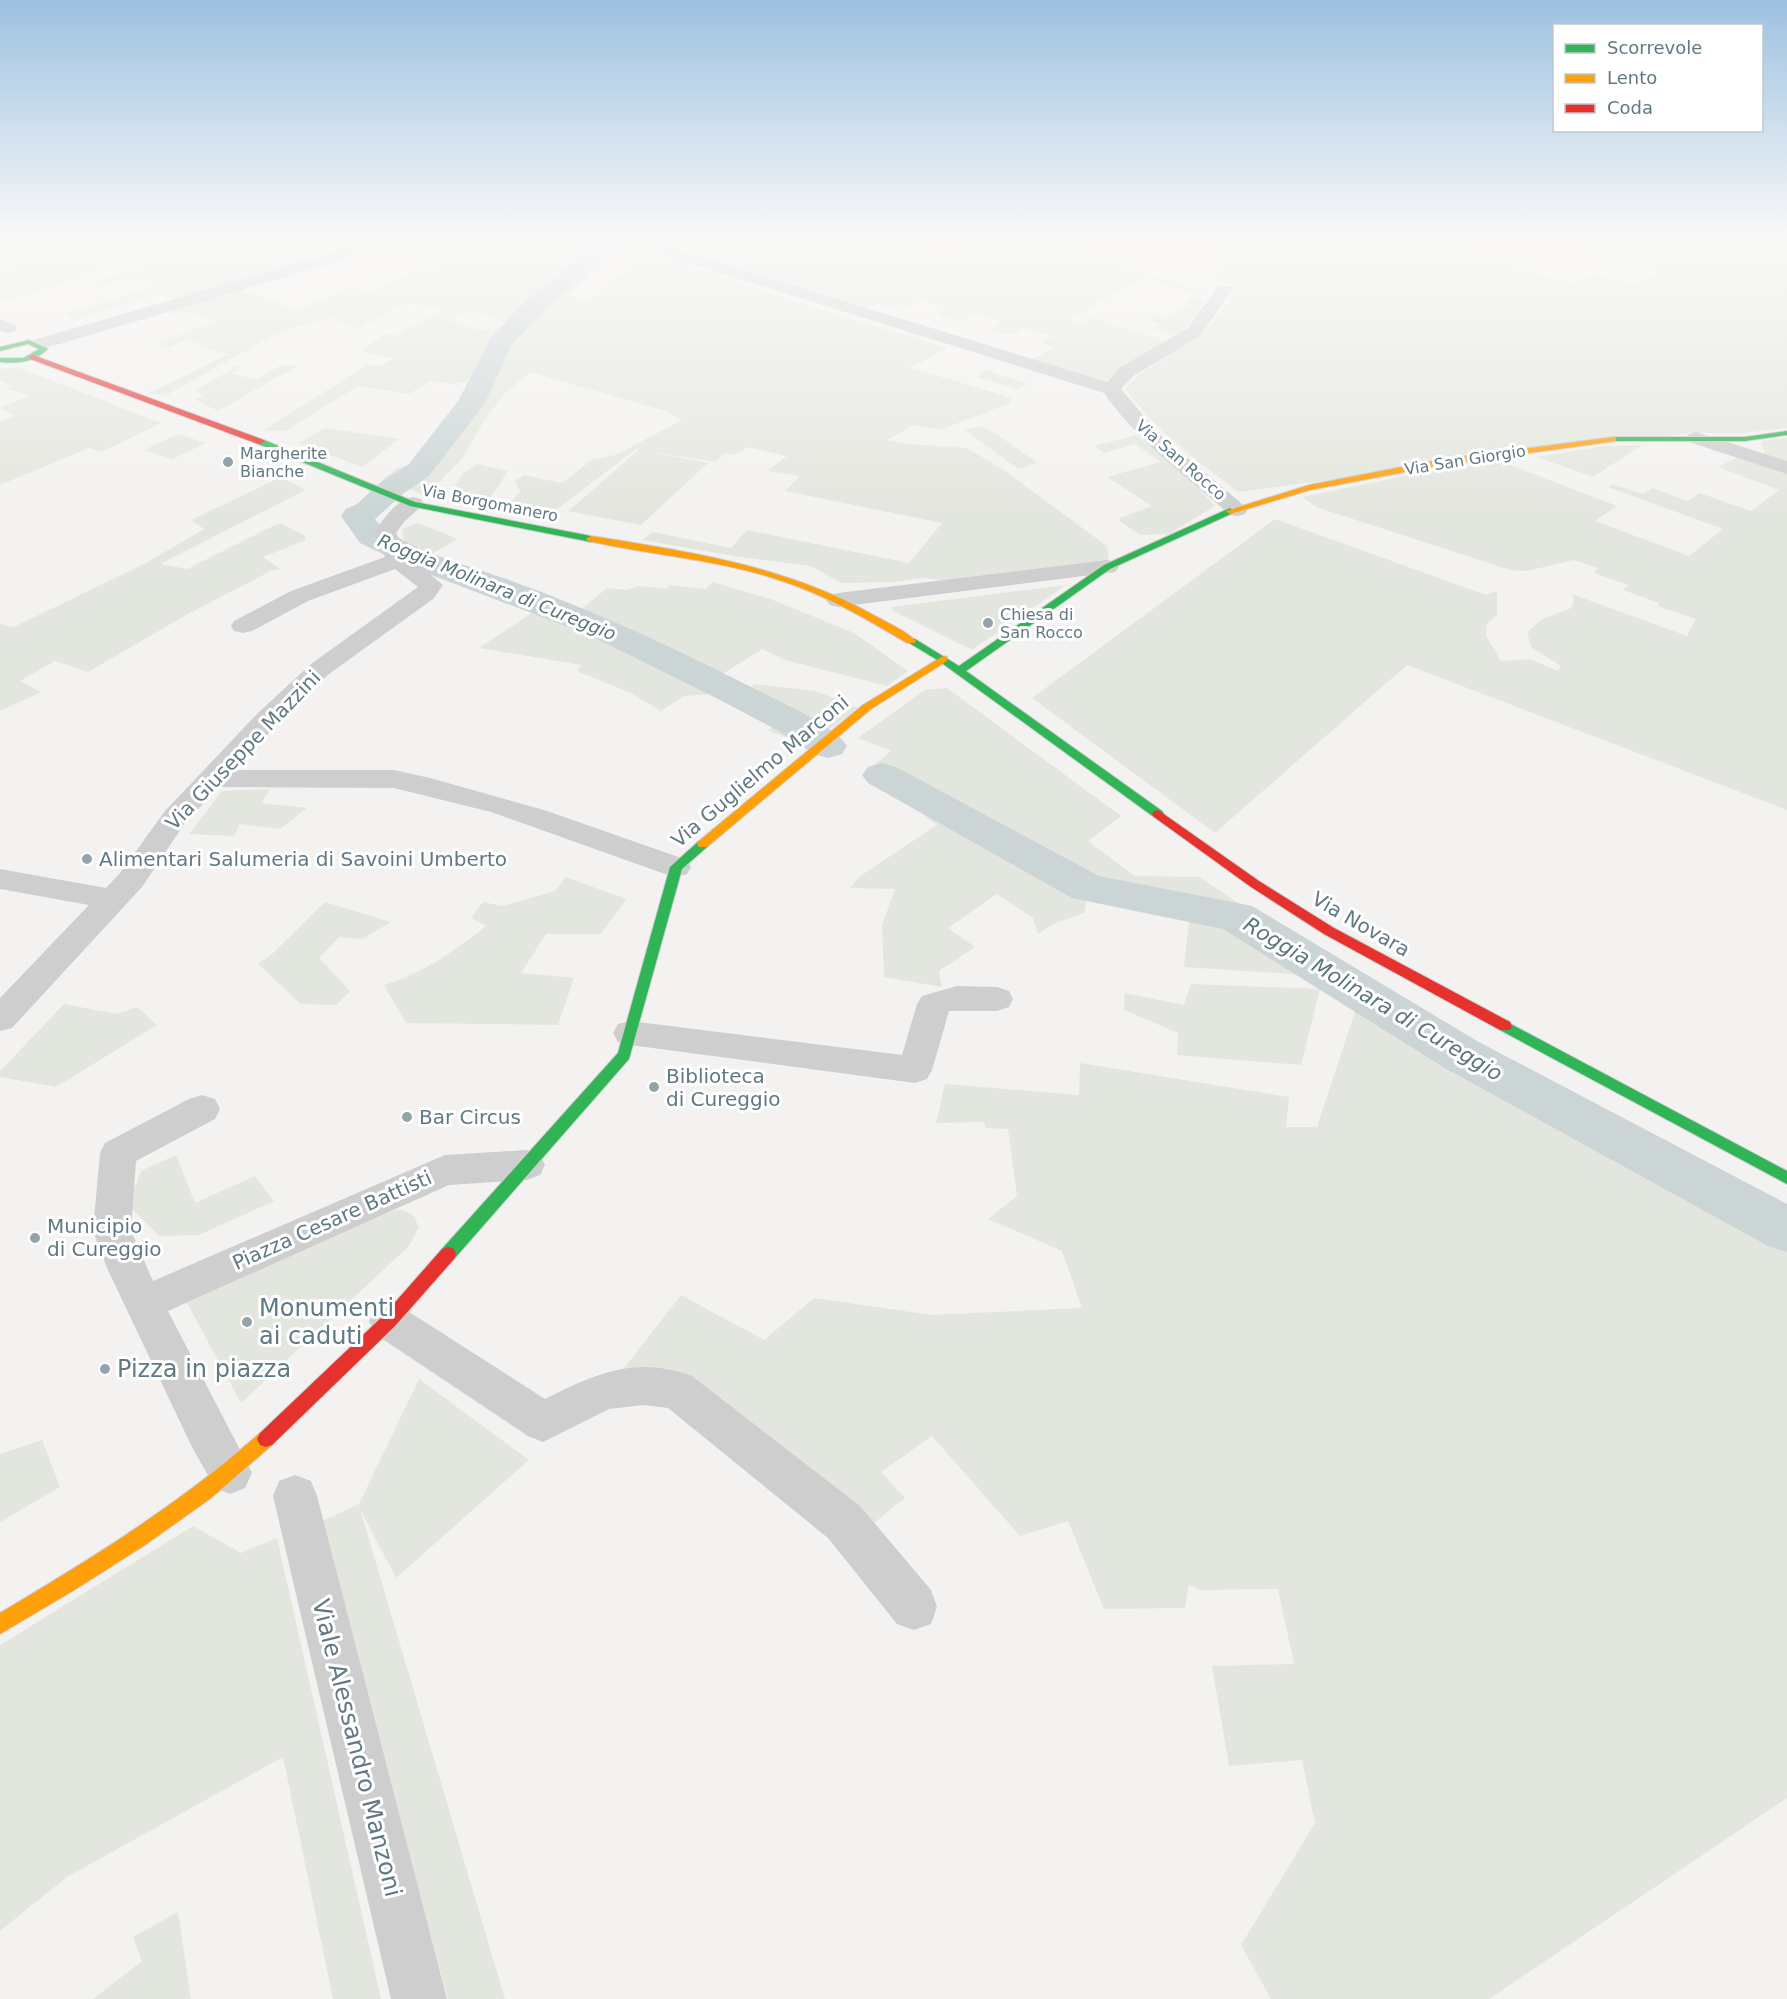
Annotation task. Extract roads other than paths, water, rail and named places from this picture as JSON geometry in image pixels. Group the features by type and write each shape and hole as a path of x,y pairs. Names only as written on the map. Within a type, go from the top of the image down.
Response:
{"main road":[{"path":"2,347 22,343 36,351"},
{"path":"0,360 18,360 36,351"},
{"name":"Via Borgomanero","path":"36,351 405,501 524,527 729,563 794,583 838,600 943,658"},
{"name":"Via San Giorgio","path":"1237,509 1309,488 1437,463 1608,439 1745,439 1787,433"},
{"name":"Via San Rocco","path":"960,670 1107,567 1237,509"},
{"name":"Via Novara","path":"943,658 1255,884 1329,931 1787,1178"},
{"name":"Via Guglielmo Marconi","path":"627,1044 676,867 867,707 943,658"},
{"path":"0,1624 121,1552 230,1473 389,1321 527,1165 627,1044"}],"street":[{"path":"36,351 105,329"},
{"path":"918,329 1111,389 1126,372 1196,329"},
{"name":"Via San Rocco","path":"1111,389 1146,434 1237,509"},
{"name":"Via San Giorgio","path":"1696,438 1787,468"},
{"path":"243,626 270,608 319,587 393,550 385,533 405,501"},
{"name":"Via Giuseppe Mazzini","path":"0,1019 131,880 175,817 267,719 320,669 425,594 431,585 393,550"},
{"name":"Via San Rocco","path":"838,600 1107,567"},
{"path":"211,778 394,779 413,782 485,800 676,867"},
{"path":"0,879 112,899"},
{"path":"627,1044 915,1070 934,1004 945,999 957,998 997,999"},
{"path":"202,1109 118,1153 112,1231 127,1268 207,1433 230,1473"},
{"name":"Piazza Cesare Battisti","path":"144,1303 445,1170 527,1165"},
{"path":"389,1321 543,1422 603,1391 643,1386 677,1390 844,1522 914,1607"},
{"name":"Viale Alessandro Manzoni","path":"295,1496 419,1999"}],"waterway":[{"name":"Roggia Molinara di Cureggio","path":"512,329 501,341 471,403 419,470 393,487 368,511 357,516 371,536 419,559 601,628 731,691 790,722 828,746"},
{"name":"Roggia Molinara di Cureggio","path":"882,775 1087,888 1236,917 1460,1054 1787,1230"}],"place":[{"name":"Margherite Bianche","path":"228,462"},
{"name":"Chiesa di San Rocco","path":"988,623"},
{"name":"Alimentari Salumeria di Savoini Umberto","path":"87,859"},
{"name":"Biblioteca di Cureggio","path":"654,1087"},
{"name":"Bar Circus","path":"407,1117"},
{"name":"Municipio di Cureggio","path":"35,1238"},
{"name":"Monumenti ai caduti","path":"247,1322"},
{"name":"Pizza in piazza","path":"105,1369"}]}
